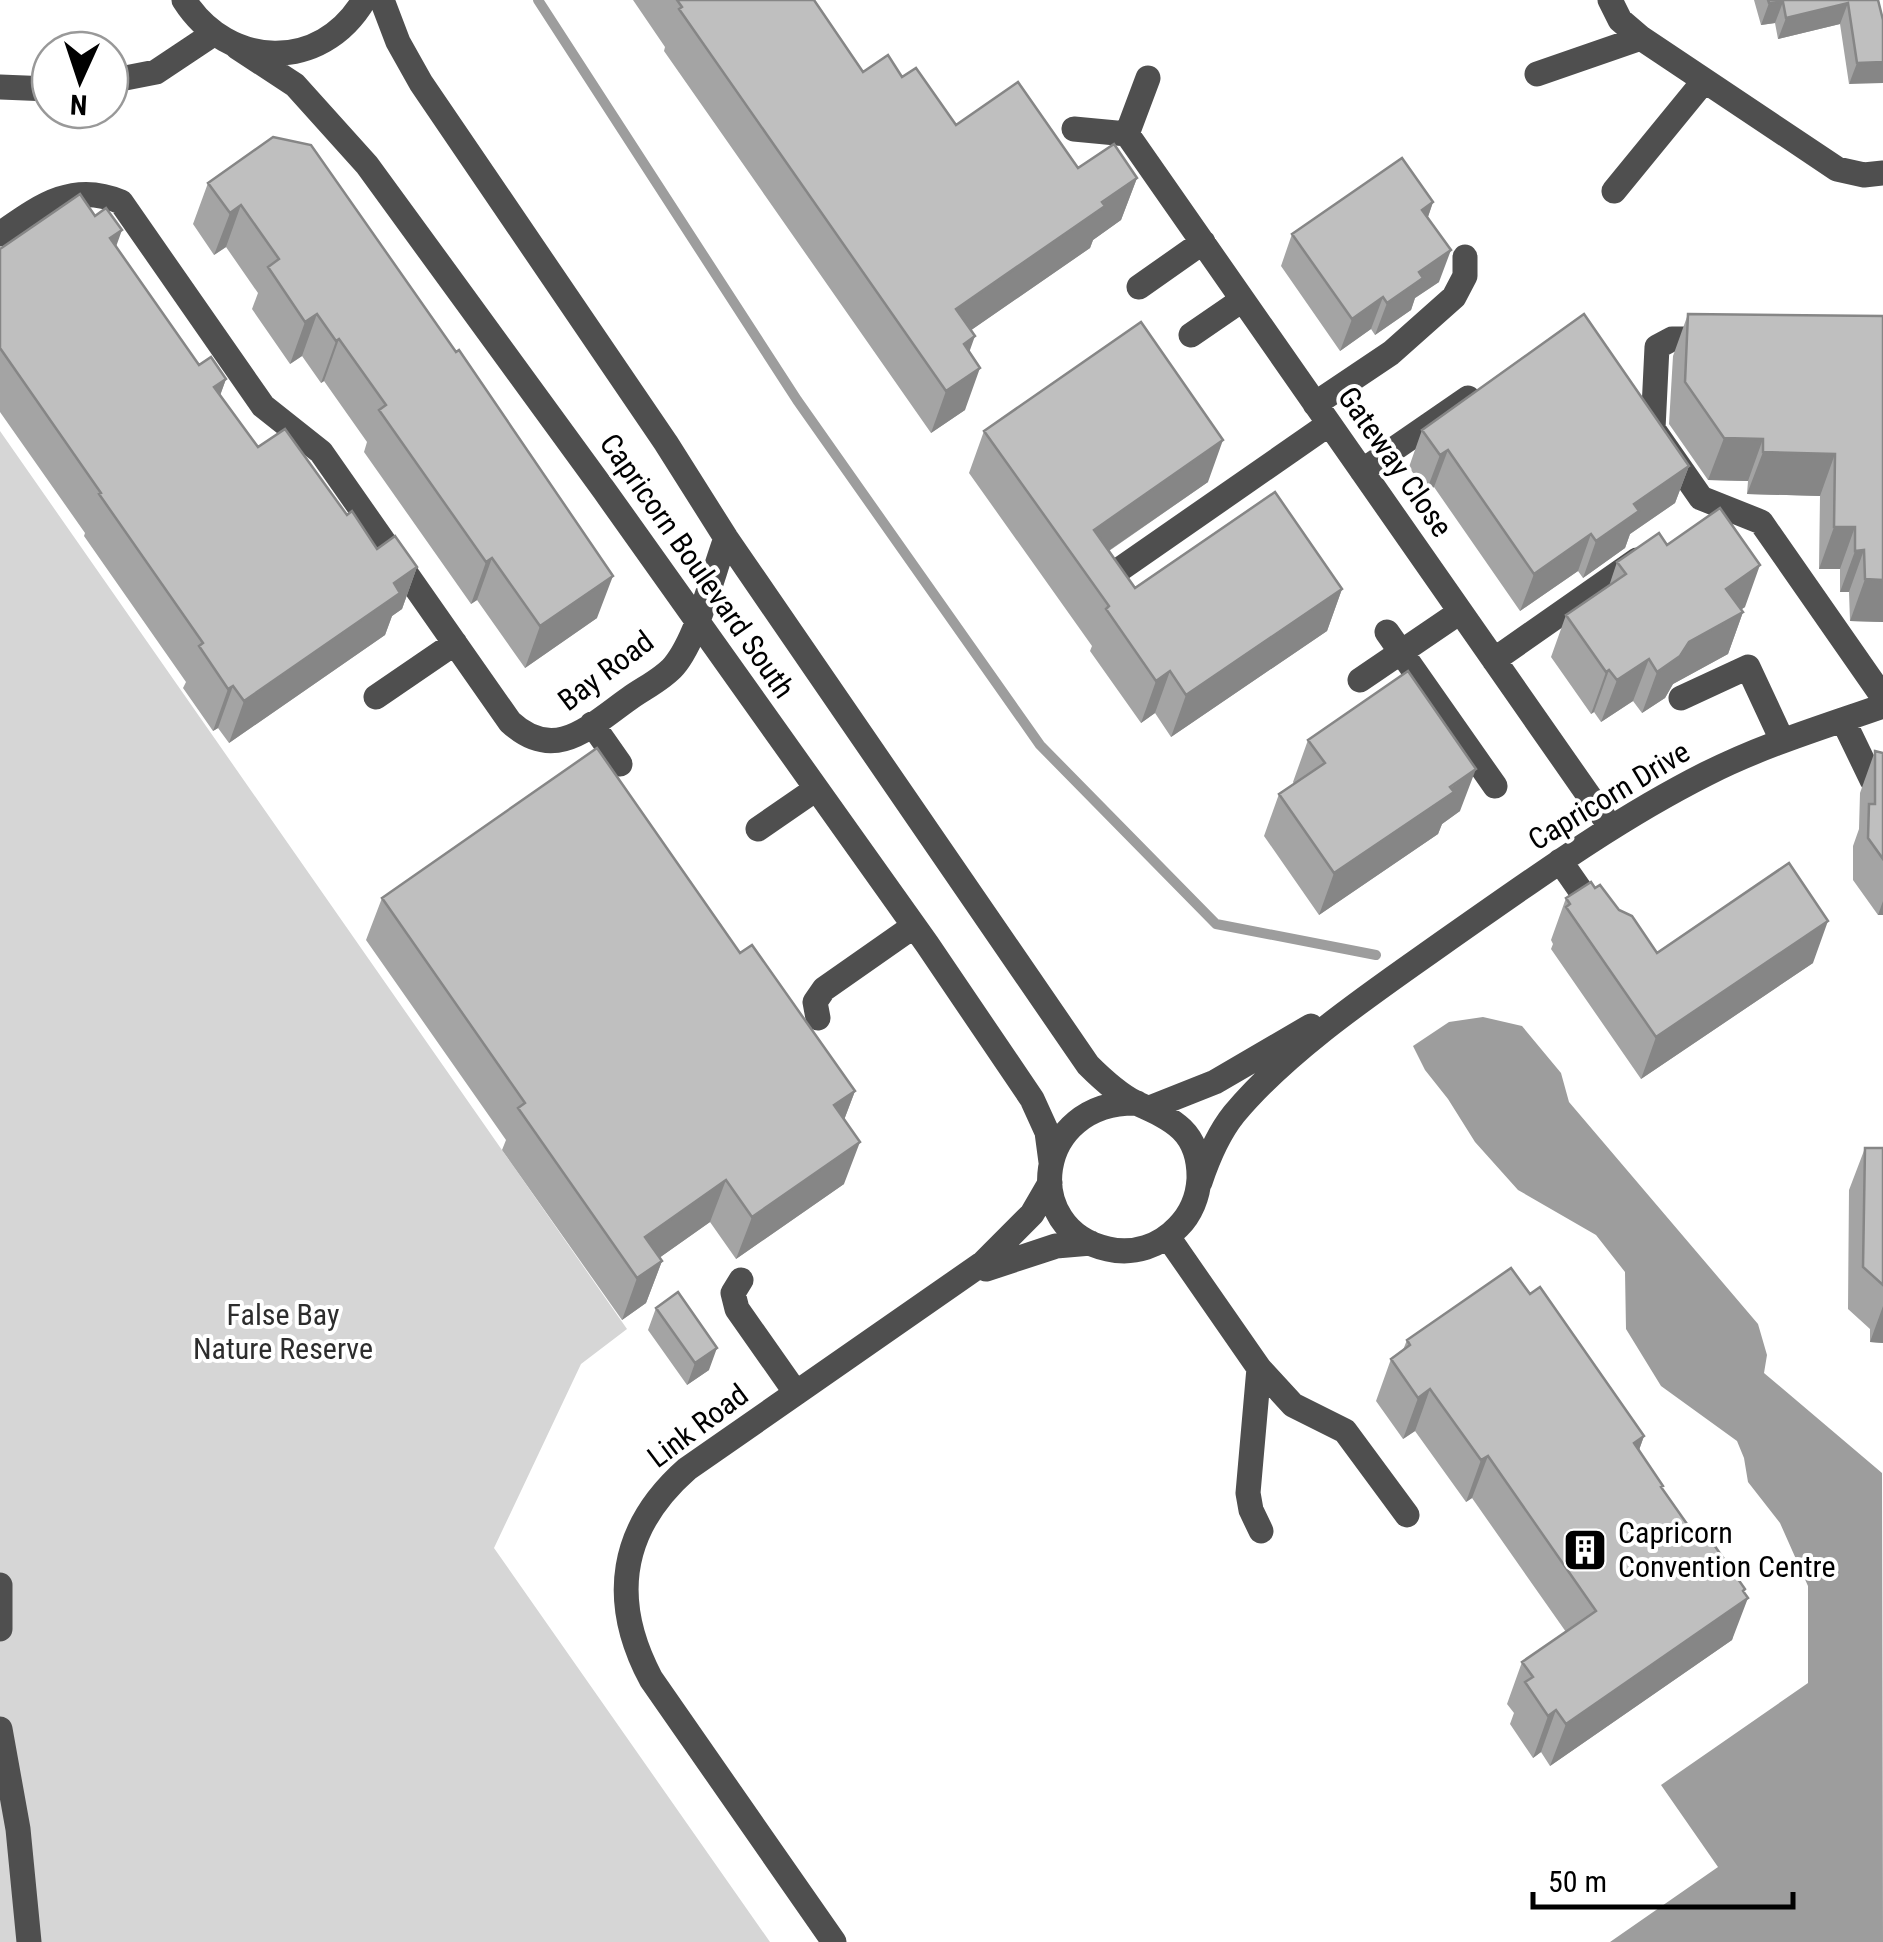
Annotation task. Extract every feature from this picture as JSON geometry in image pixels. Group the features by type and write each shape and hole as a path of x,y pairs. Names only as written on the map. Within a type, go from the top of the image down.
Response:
{"street":[{"name":"Capricorn Boulevard South","path":"184,0 194,16 214,34 295,85 367,165 914,926 1041,1113 1050,1173"},
{"path":"237,47 262,53 289,53 314,46 337,33 364,0"},
{"name":"Capricorn Boulevard South","path":"382,0 398,42 421,83 666,443 726,538 1088,1065 1144,1105"},
{"path":"1610,0 1620,20 1641,38 1837,170 1864,175 1883,172"},
{"path":"130,77 156,72 214,34"},
{"path":"1538,74 1641,38"},
{"path":"1074,129 1127,134 1148,78"},
{"path":"1614,191 1704,81"},
{"path":"0,87 30,88"},
{"name":"Gateway Close","path":"1127,134 1610,826"},
{"path":"0,234 44,204 68,194 95,194 121,202 264,406 321,452 455,643 376,697"},
{"path":"1139,287 1203,242"},
{"path":"1116,572 1236,475 1278,469 1322,414 1454,298 1464,276 1464,257"},
{"path":"1191,335 1242,300"},
{"path":"1729,340 1672,339 1657,347 1653,430 1701,498 1761,522 1883,697"},
{"path":"1362,471 1487,384"},
{"name":"Bay Road","path":"455,643 510,722 522,733 548,742 572,738 672,668 696,621 726,538"},
{"path":"1494,660 1658,546"},
{"path":"1360,680 1395,642 1460,612"},
{"path":"1395,642 1495,786"},
{"path":"1681,698 1748,667 1782,740"},
{"name":"Capricorn Drive","path":"1198,1186 1216,1140 1267,1077 1389,981 1560,861 1610,826 1707,773 1782,740 1883,706"},
{"path":"1843,720 1872,780 1883,780"},
{"path":"592,724 620,764"},
{"path":"758,829 816,789"},
{"path":"1560,861 1616,942"},
{"path":"818,1018 816,1002 824,988 914,926"},
{"name":"Capricorn Drive","path":"1144,1105 1215,1082 1389,981"},
{"path":"1144,1105 1166,1115 1188,1138 1199,1170 1193,1206 1182,1223 1154,1245 1122,1251 1091,1243 1075,1233 1054,1202 1050,1173 1067,1128 1081,1116 1098,1107 1144,1105"},
{"name":"Link Road","path":"834,1942 650,1679 634,1642 625,1603 631,1551 652,1506 688,1469 954,1284 1009,1239 1032,1214 1050,1173"},
{"path":"1168,1237 1259,1368 1293,1406 1344,1431 1407,1514"},
{"name":"Link Road","path":"954,1284 1020,1256 1056,1246 1091,1243"},
{"path":"742,1280 733,1293 736,1309 796,1393"},
{"path":"1259,1368 1248,1493 1261,1531"},
{"path":"0,1586 0,1628"},
{"path":"0,1729 18,1829 29,1942"}],"green space":[{"name":"False Bay Nature Reserve","path":"0,431 627,1329 581,1364 494,1548 770,1942 0,1942"}],"shaded area":[{"path":"1483,1017 1522,1026 1561,1073 1569,1102 1758,1324 1767,1355 1764,1373 1882,1473 1883,1942 1610,1942 1718,1867 1661,1785 1808,1683 1808,1586 1780,1523 1748,1482 1737,1441 1661,1386 1626,1329 1625,1272 1596,1235 1518,1190 1475,1142 1425,1070 1413,1046 1449,1022"}],"building":[{"path":"677,0 814,0 863,72 888,55 902,77 916,68 956,125 1018,82 1078,168 1114,144 1137,178 1102,202 1105,206 956,309 975,336 964,344 980,368 946,391 679,9 682,7"},
{"path":"1768,0 1878,0 1883,20 1883,62 1857,63 1848,3 1786,18 1783,2"},
{"path":"273,137 311,145 456,352 459,350 613,576 540,626 492,558 486,562 379,410 386,405 339,339 336,341 317,314 305,322 268,267 279,259 241,205 230,213 208,183"},
{"path":"1402,158 1433,202 1422,210 1451,250 1419,272 1423,278 1387,303 1383,297 1352,319 1292,234"},
{"path":"80,194 95,216 106,208 122,230 110,238 199,365 211,357 226,379 214,387 258,447 285,429 347,515 352,511 377,549 395,536 417,567 394,583 400,593 244,701 233,686 228,689 199,646 203,643 0,348 0,249"},
{"path":"1584,314 1689,466 1634,504 1639,511 1596,541 1591,534 1534,574 1448,450 1440,455 1422,430"},
{"path":"1688,314 1883,316 1883,580 1865,579 1864,550 1855,551 1855,527 1834,527 1835,454 1763,452 1763,439 1724,438 1685,382"},
{"path":"1141,322 1223,440 1094,530 1135,588 1275,492 1342,589 1186,695 1170,671 1156,681 1106,609 1109,606 984,431"},
{"path":"1720,508 1760,565 1726,589 1743,612 1689,642 1680,656 1657,672 1649,659 1617,680 1609,670 1606,672 1566,615 1626,574 1617,562 1659,533 1667,545"},
{"path":"1408,671 1476,769 1450,787 1454,792 1334,873 1279,794 1325,763 1308,740"},
{"path":"597,748 740,953 752,945 855,1091 834,1105 860,1142 752,1217 726,1180 645,1237 662,1261 637,1278 518,1108 525,1103 382,898"},
{"path":"1875,751 1883,753 1883,859 1868,838 1869,804 1875,804"},
{"path":"1789,863 1828,921 1656,1037 1566,907 1570,904 1566,898 1591,882 1595,888 1600,885 1619,910 1632,916 1657,953"},
{"path":"1865,1148 1883,1148 1883,1285 1863,1267"},
{"name":"Capricorn Convention Centre","path":"1511,1268 1530,1294 1540,1287 1644,1436 1634,1443 1661,1487 1699,1541 1705,1536 1712,1542 1748,1598 1566,1724 1556,1710 1548,1716 1525,1682 1533,1677 1522,1662 1596,1611 1488,1456 1481,1460 1430,1389 1418,1398 1391,1359 1410,1345 1407,1340"},
{"path":"678,1292 717,1348 695,1363 656,1308"}],"waterway":[{"path":"538,0 797,400 1040,745 1216,924 1376,955"}],"place":[{"name":"Capricorn Convention Centre","path":"1585,1550"}]}
